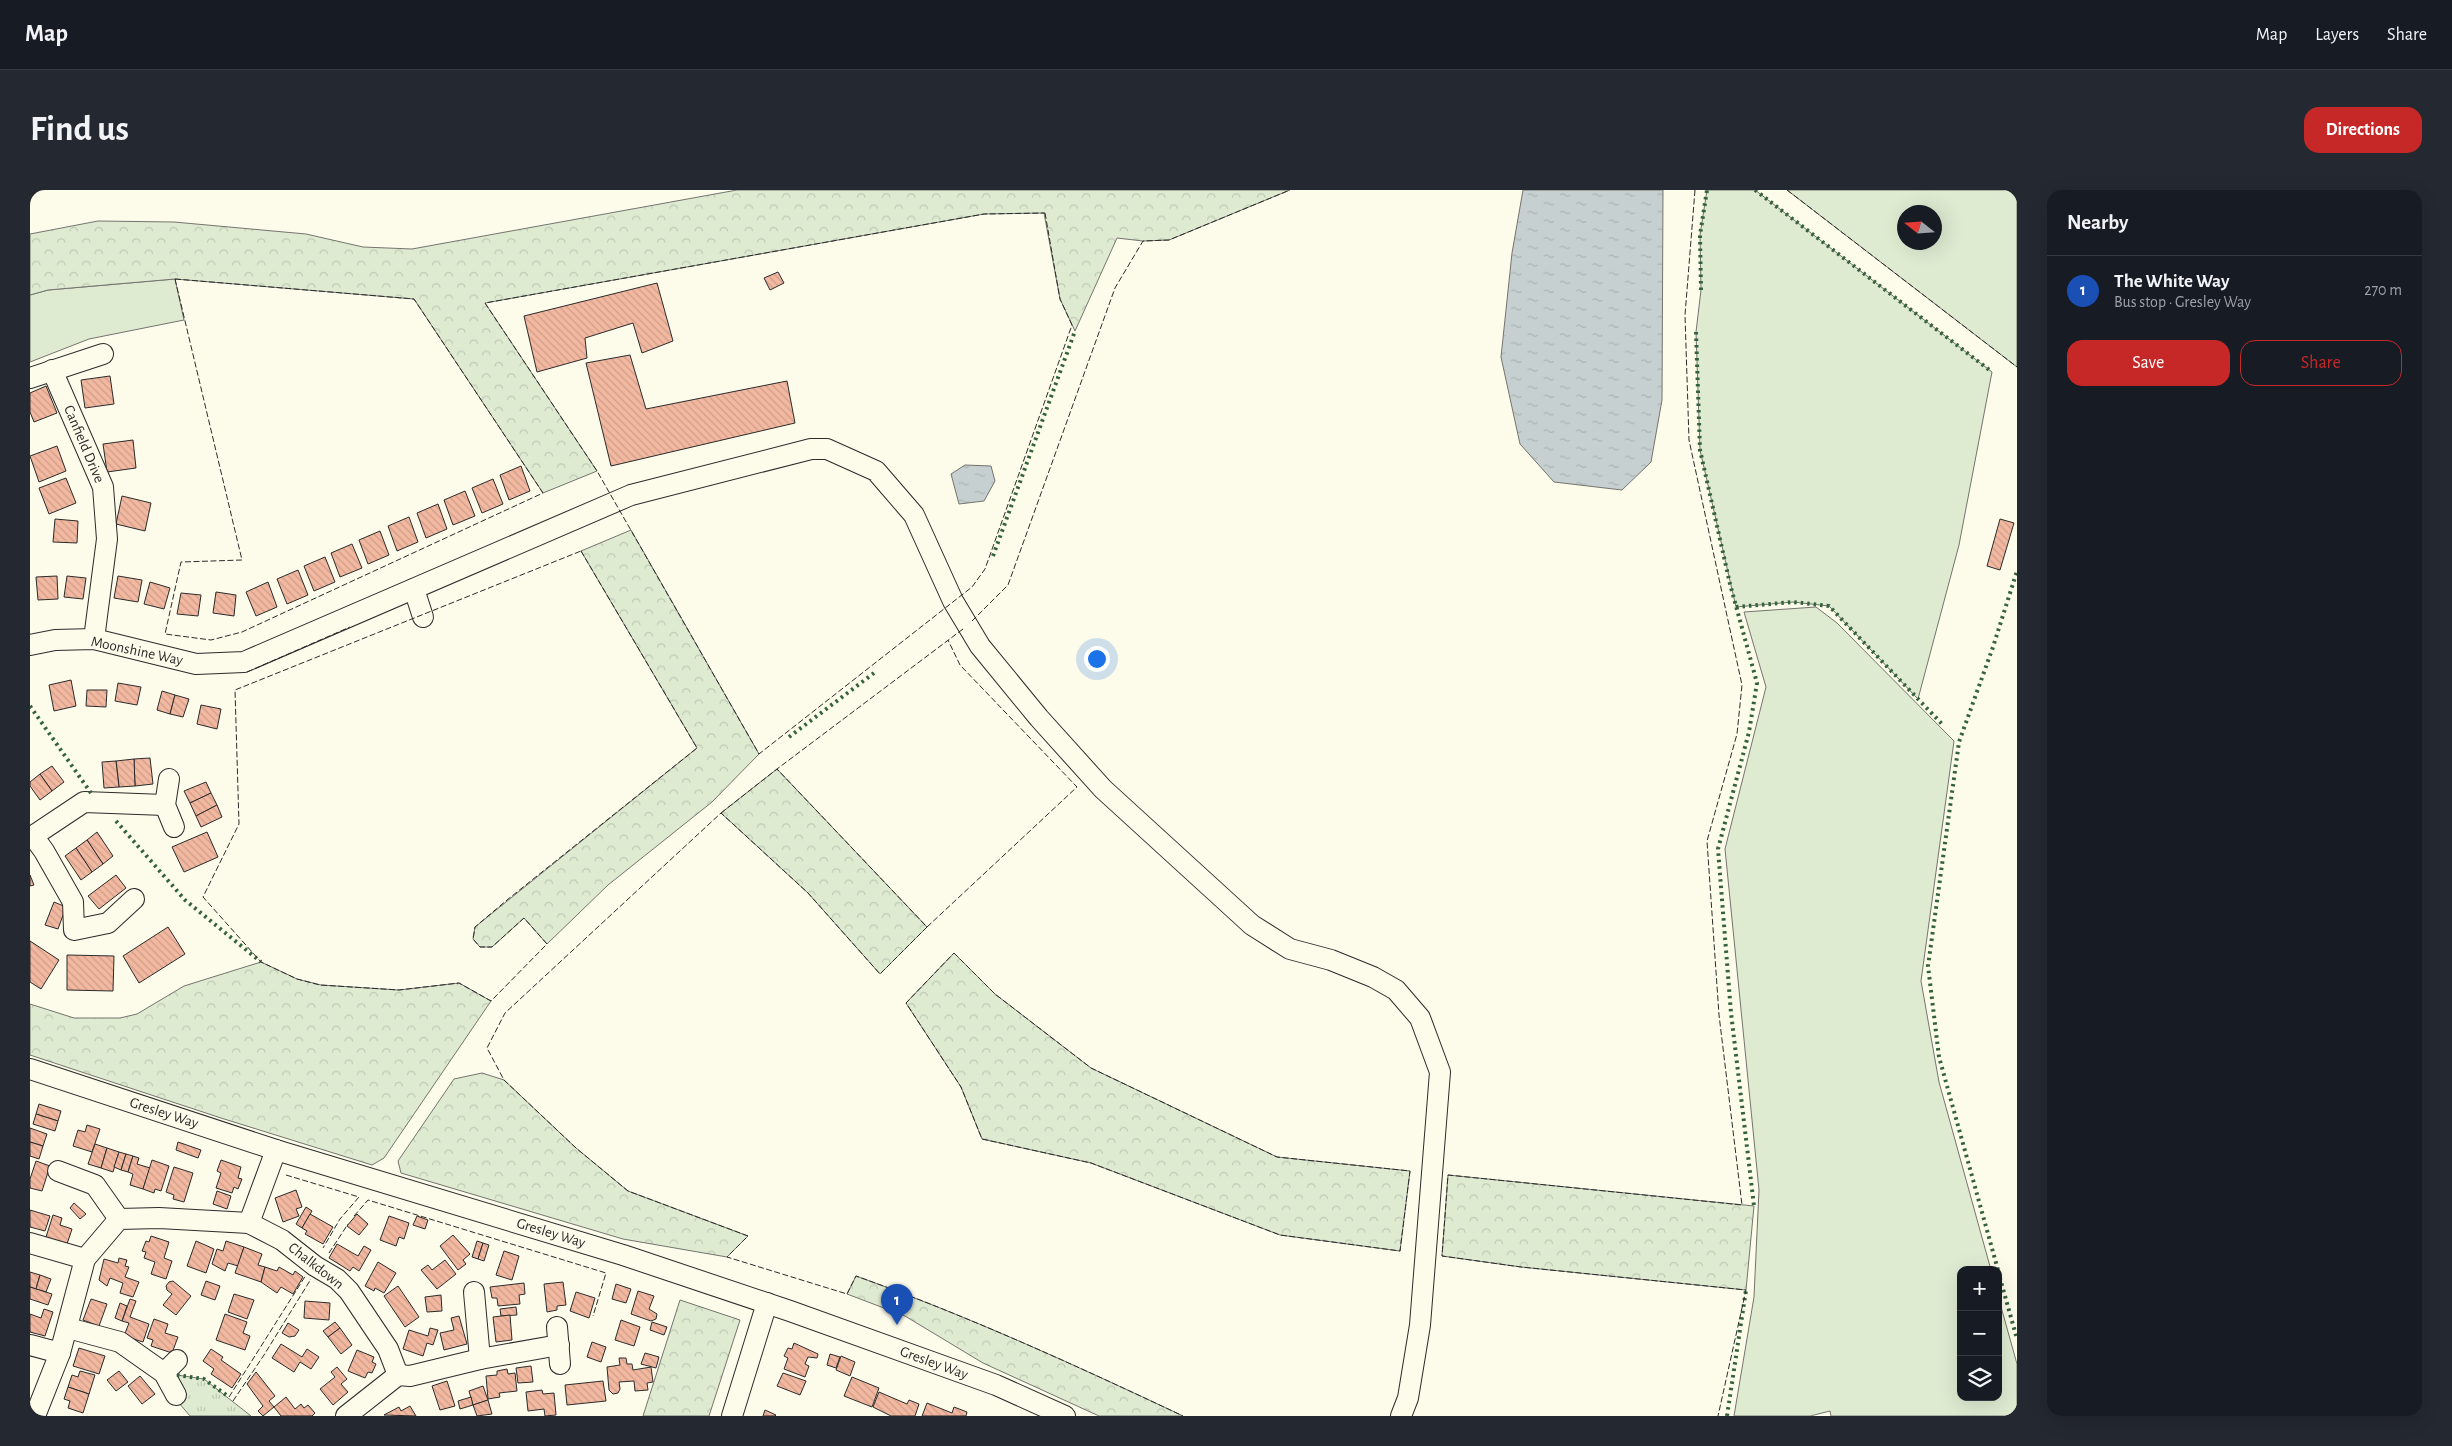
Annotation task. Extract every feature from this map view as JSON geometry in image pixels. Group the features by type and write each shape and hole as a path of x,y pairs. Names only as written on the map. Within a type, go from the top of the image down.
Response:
{"street":[{"path":"30,378 103,354"},
{"name":"Canfield Drive","path":"52,370 103,487 107,540 94,639"},
{"path":"422,617 414,589 631,495 801,452 827,449 876,471 914,515 953,602 980,646 1039,718 1103,789 1252,925 1290,948 1331,960 1373,977 1396,990 1420,1018 1440,1072 1420,1325 1408,1398 1402,1416"},
{"name":"Moonshine Way","path":"30,646 55,640 94,639 196,664 244,662 414,589"},
{"path":"169,780 165,805 174,828"},
{"path":"134,900 108,923 74,930 73,902 44,851 31,837 84,802 165,805"},
{"name":"Gresley Way","path":"30,1069 276,1150 623,1255 767,1303 996,1385 1065,1416"},
{"path":"249,1223 276,1150"},
{"path":"35,1416 68,1328 72,1301 85,1259 119,1219 95,1185 58,1171"},
{"name":"Chalkdown","path":"119,1219 249,1223 282,1240 315,1266 337,1279 349,1291 388,1349 398,1376"},
{"path":"30,1244 85,1259"},
{"path":"470,1296 480,1359"},
{"path":"732,1416 767,1303"},
{"path":"68,1328 120,1342 170,1367 176,1394"},
{"path":"30,1345 60,1353"},
{"path":"346,1416 398,1376 410,1376 480,1359 559,1345"}],"green space":[{"path":"737,190 1290,190 1169,240 1143,241 1117,238 1075,331 1060,299 1044,213 984,214 485,303 597,471 543,493 414,299 175,279 48,290 30,295 30,234 98,221 174,222 306,234 363,247 412,249"},
{"path":"1707,190 1755,190 1992,372 1959,545 1918,699 1829,606 1793,602 1736,607 1700,450 1696,332 1701,290 1700,235"},
{"path":"1787,190 2017,190 2017,367"},
{"path":"175,279 184,320 89,339 30,362 30,295 48,290"},
{"path":"631,530 759,754 712,802 608,885 547,944 524,918 492,947 480,947 473,939 475,927 697,748 581,551"},
{"path":"1816,607 1837,623 1954,741 1921,981 1939,1082 1990,1266 1957,1266 1957,1401 2002,1401 2002,1310 2017,1364 2017,1416 1831,1416 1830,1411 1810,1416 1734,1416 1754,1297 1759,1190 1725,849 1766,687 1744,612"},
{"path":"777,769 927,927 880,974 808,893 721,813"},
{"path":"954,953 995,994 1091,1068 1277,1157 1410,1171 1400,1251 1280,1235 1091,1163 982,1139 961,1087 906,1003"},
{"path":"261,962 297,979 321,985 399,990 459,983 491,1001 384,1158 372,1165 30,1055 30,1004 74,1018 120,1018 137,1014 184,986"},
{"path":"482,1073 504,1080 576,1148 628,1191 748,1236 727,1257 623,1239 401,1173 398,1161 454,1079"},
{"path":"1448,1175 1754,1206 1746,1290 1521,1267 1442,1256"},
{"path":"856,1276 898,1291 1021,1342 1183,1416 1099,1416 983,1363 905,1316 847,1294"},
{"path":"680,1300 740,1320 709,1416 643,1416"},
{"path":"177,1375 204,1379 251,1416 190,1416 179,1403"}],"water":[{"path":"1523,190 1663,190 1662,400 1651,462 1622,490 1554,482 1520,444 1501,357 1512,253"},
{"path":"965,465 991,466 995,481 984,501 959,504 951,474"}],"building":[{"path":"778,272 784,283 770,290 764,278"},
{"path":"657,283 673,341 642,353 633,323 585,338 587,358 537,372 524,316"},
{"path":"630,355 646,409 787,381 795,423 611,466 586,363"},
{"path":"110,376 114,404 85,408 81,380"},
{"path":"46,386 57,413 34,422 30,412 30,393"},
{"path":"133,440 136,468 107,472 103,444"},
{"path":"57,446 66,471 39,482 30,456"},
{"path":"521,466 530,491 509,500 500,475"},
{"path":"66,478 76,503 49,514 39,488"},
{"path":"493,479 503,504 482,513 472,488"},
{"path":"465,491 475,516 453,525 444,500"},
{"path":"122,496 151,503 145,531 116,524"},
{"path":"438,504 447,529 426,538 417,513"},
{"path":"409,517 418,542 397,551 388,526"},
{"path":"55,519 78,521 77,543 53,542"},
{"path":"2000,519 2014,523 2000,570 1987,566"},
{"path":"380,531 389,555 368,564 359,540"},
{"path":"352,544 362,568 340,577 331,553"},
{"path":"325,557 335,582 314,591 304,566"},
{"path":"298,570 308,595 287,604 277,579"},
{"path":"57,576 58,599 38,600 36,577"},
{"path":"67,576 86,578 83,599 64,597"},
{"path":"118,576 142,580 138,602 114,598"},
{"path":"150,582 170,588 164,609 144,604"},
{"path":"268,582 277,607 256,616 246,592"},
{"path":"216,592 236,595 234,616 213,613"},
{"path":"181,593 201,595 198,616 177,614"},
{"path":"71,680 76,706 54,711 49,685"},
{"path":"118,683 141,687 137,705 115,701"},
{"path":"87,690 107,690 106,707 86,706"},
{"path":"162,691 175,695 170,714 157,710"},
{"path":"175,695 189,699 183,717 170,714"},
{"path":"201,705 221,709 217,729 197,724"},
{"path":"150,758 153,784 135,786 134,759"},
{"path":"134,759 135,786 119,787 116,761"},
{"path":"116,761 119,787 104,788 102,762"},
{"path":"52,766 64,782 52,791 40,774"},
{"path":"40,774 52,791 40,800 30,786 30,782"},
{"path":"206,782 211,793 190,803 184,791"},
{"path":"211,793 217,805 196,816 190,803"},
{"path":"217,805 222,817 201,827 196,816"},
{"path":"97,832 113,856 103,864 87,840"},
{"path":"207,832 218,857 184,872 172,847"},
{"path":"87,840 103,864 92,872 76,848"},
{"path":"76,848 92,872 81,880 65,856"},
{"path":"30,875 34,885 30,886"},
{"path":"116,875 126,888 99,909 88,896"},
{"path":"54,902 66,907 58,929 45,925"},
{"path":"168,927 185,954 139,983 123,956"},
{"path":"30,941 59,960 41,989 30,982"},
{"path":"67,955 114,956 113,991 67,990"},
{"path":"39,1104 61,1111 58,1121 36,1114"},
{"path":"36,1114 58,1121 55,1131 33,1124"},
{"path":"87,1125 100,1129 92,1152 73,1146 78,1130 85,1132"},
{"path":"30,1128 47,1134 43,1146 30,1142"},
{"path":"30,1142 43,1146 39,1159 30,1156"},
{"path":"178,1142 201,1150 198,1158 176,1150"},
{"path":"95,1144 107,1148 101,1168 88,1164"},
{"path":"107,1148 119,1152 113,1172 101,1168"},
{"path":"119,1152 126,1154 121,1170 114,1167"},
{"path":"126,1154 133,1156 128,1172 121,1170"},
{"path":"133,1156 139,1158 137,1164 150,1168 143,1189 130,1185 133,1174 128,1172"},
{"path":"152,1160 169,1166 161,1191 155,1189 154,1193 143,1189"},
{"path":"221,1160 241,1167 238,1178 242,1179 238,1189 234,1187 232,1193 216,1188 221,1173 217,1171"},
{"path":"36,1161 50,1166 42,1191 30,1188 30,1179"},
{"path":"174,1167 193,1173 184,1202 173,1199 174,1195 166,1192"},
{"path":"296,1190 302,1207 296,1209 299,1216 283,1222 275,1198"},
{"path":"217,1191 231,1196 227,1209 213,1204"},
{"path":"74,1203 86,1214 80,1219 70,1208"},
{"path":"306,1207 312,1211 302,1228 296,1224"},
{"path":"30,1210 50,1216 45,1231 30,1227"},
{"path":"310,1214 333,1227 323,1244 305,1234 307,1231 302,1228"},
{"path":"357,1214 368,1224 359,1235 347,1226"},
{"path":"53,1215 62,1218 60,1225 72,1229 67,1244 46,1237"},
{"path":"389,1216 409,1223 404,1239 399,1237 396,1246 380,1240"},
{"path":"417,1216 428,1220 425,1229 413,1225"},
{"path":"453,1235 470,1254 463,1260 466,1264 458,1270 440,1246"},
{"path":"151,1236 169,1242 164,1258 172,1261 166,1279 151,1274 155,1262 144,1258 146,1252 142,1251 146,1241 149,1242"},
{"path":"196,1241 214,1249 206,1273 187,1266"},
{"path":"226,1241 244,1247 238,1266 228,1263 225,1271 212,1264 217,1249 223,1251"},
{"path":"477,1241 483,1243 478,1259 472,1257"},
{"path":"483,1243 489,1245 484,1261 478,1259"},
{"path":"337,1244 358,1256 364,1246 371,1250 359,1271 353,1267 350,1271 329,1258"},
{"path":"244,1247 262,1254 258,1265 265,1267 261,1282 235,1273"},
{"path":"504,1251 519,1256 512,1280 496,1275"},
{"path":"119,1258 127,1260 125,1266 129,1267 125,1277 139,1282 133,1297 120,1293 123,1283 110,1278 107,1286 99,1280 104,1259 118,1263"},
{"path":"445,1260 456,1274 437,1289 421,1270 428,1265 432,1270"},
{"path":"378,1262 396,1273 384,1293 375,1288 374,1291 365,1286"},
{"path":"265,1267 277,1271 279,1267 293,1275 295,1271 303,1277 293,1294 281,1287 277,1293 261,1282"},
{"path":"30,1272 40,1275 36,1289 30,1287"},
{"path":"40,1275 51,1279 46,1292 36,1289"},
{"path":"173,1281 191,1296 176,1315 163,1305 172,1294 167,1290 166,1286 169,1282"},
{"path":"206,1281 220,1286 215,1300 201,1295"},
{"path":"563,1282 566,1305 557,1306 557,1310 547,1312 544,1284"},
{"path":"524,1283 525,1294 519,1295 520,1304 498,1306 497,1298 492,1298 490,1287"},
{"path":"616,1284 631,1289 626,1303 612,1299"},
{"path":"398,1286 419,1317 405,1327 384,1296"},
{"path":"30,1287 52,1294 48,1305 30,1299"},
{"path":"638,1291 654,1296 649,1309 657,1314 656,1319 651,1321 631,1314"},
{"path":"576,1292 595,1298 589,1318 570,1311"},
{"path":"234,1294 254,1300 247,1319 228,1312"},
{"path":"441,1295 442,1311 427,1312 425,1297"},
{"path":"91,1299 107,1304 99,1326 83,1320"},
{"path":"130,1299 136,1301 130,1317 149,1324 143,1342 124,1336 129,1323 122,1321"},
{"path":"305,1301 330,1303 329,1320 304,1318"},
{"path":"120,1303 127,1306 122,1321 115,1318"},
{"path":"516,1307 517,1315 501,1316 500,1309"},
{"path":"44,1309 53,1312 45,1336 30,1332 30,1314 41,1318"},
{"path":"225,1314 247,1322 243,1333 250,1336 245,1350 216,1340"},
{"path":"510,1315 512,1340 496,1342 493,1317"},
{"path":"459,1316 467,1344 444,1350 440,1333 454,1330 451,1318"},
{"path":"154,1319 168,1324 165,1333 178,1337 172,1353 151,1346 153,1340 147,1338"},
{"path":"621,1320 640,1327 634,1346 615,1340"},
{"path":"335,1322 340,1328 328,1337 323,1331"},
{"path":"652,1322 667,1327 664,1335 650,1330"},
{"path":"288,1323 299,1330 295,1336 289,1337 282,1333"},
{"path":"340,1328 352,1345 341,1354 328,1337"},
{"path":"430,1328 438,1330 433,1345 427,1343 423,1356 403,1349 409,1330 428,1336"},
{"path":"592,1342 606,1347 601,1362 587,1357"},
{"path":"794,1343 818,1354 817,1358 808,1357 805,1364 809,1366 805,1377 784,1369 788,1358 784,1356 788,1348 792,1349"},
{"path":"281,1344 302,1357 307,1349 319,1357 311,1369 300,1362 294,1372 272,1358"},
{"path":"79,1348 105,1356 99,1374 73,1366"},
{"path":"211,1349 223,1357 221,1360 241,1374 232,1388 211,1374 214,1369 203,1361"},
{"path":"357,1350 374,1357 372,1362 376,1364 372,1373 368,1372 365,1378 348,1371"},
{"path":"645,1353 659,1357 656,1368 641,1364"},
{"path":"830,1354 840,1357 836,1368 827,1365"},
{"path":"841,1356 855,1362 850,1376 836,1370"},
{"path":"619,1358 626,1358 627,1364 632,1364 633,1370 651,1367 653,1382 647,1383 648,1390 635,1391 634,1381 619,1382 620,1389 618,1393 613,1394 609,1390 607,1367 620,1365"},
{"path":"531,1366 533,1382 518,1383 516,1368"},
{"path":"337,1367 347,1379 341,1384 348,1392 333,1405 320,1389 335,1377 331,1372"},
{"path":"507,1369 508,1374 515,1373 517,1391 499,1393 500,1397 488,1399 486,1376 497,1375 497,1371"},
{"path":"80,1371 95,1375 89,1394 68,1387 72,1375 78,1377"},
{"path":"119,1371 128,1382 116,1391 107,1380"},
{"path":"256,1372 275,1396 269,1401 274,1407 263,1416 258,1411 263,1406 247,1384"},
{"path":"783,1373 806,1381 800,1395 777,1386"},
{"path":"140,1376 155,1394 142,1404 128,1386"},
{"path":"852,1377 879,1388 872,1407 844,1396"},
{"path":"447,1381 455,1406 440,1410 432,1386"},
{"path":"603,1381 606,1401 567,1405 565,1385"},
{"path":"483,1386 488,1400 473,1405 469,1391"},
{"path":"68,1387 89,1394 83,1413 68,1408 70,1401 64,1399"},
{"path":"542,1390 543,1394 554,1393 556,1415 545,1416 544,1409 528,1411 526,1392"},
{"path":"879,1392 907,1404 909,1400 919,1404 915,1416 891,1416 873,1407"},
{"path":"286,1397 295,1409 301,1404 304,1408 308,1405 315,1413 312,1416 281,1416 274,1407"},
{"path":"471,1397 473,1405 460,1409 458,1401"},
{"path":"488,1400 492,1414 477,1416 473,1405"},
{"path":"927,1403 952,1413 954,1407 967,1412 966,1416 922,1416"},
{"path":"410,1406 416,1416 384,1415 399,1407 401,1411"},
{"path":"765,1410 776,1415 763,1416"}],"hedge":[{"path":"1701,290 1700,235 1707,190"},
{"path":"1755,190 1992,372"},
{"path":"993,556 1075,331"},
{"path":"1696,332 1700,450 1730,584 1757,683 1749,732 1718,849 1731,1013 1754,1206"},
{"path":"1997,1266 1939,1057 1928,966 1959,742 1993,647 2017,571"},
{"path":"1736,607 1793,602 1829,606 1942,724"},
{"path":"789,737 874,673"},
{"path":"30,706 91,793"},
{"path":"116,821 185,900 261,962"},
{"path":"2002,1285 2017,1339"},
{"path":"1727,1416 1746,1290"},
{"path":"177,1375 204,1379 229,1397"}],"fence":[{"path":"972,621 1008,585 1115,288 1143,241 1169,240 1290,190"},
{"path":"1695,190 1685,315 1689,440 1742,685 1737,734 1707,841 1719,1015 1742,1205 1448,1175 1442,1256 1521,1267 1746,1290 1718,1416"},
{"path":"1787,190 2017,367"},
{"path":"1045,213 1060,299 1072,325 985,569 972,587 759,754 597,471 485,303 984,214 1045,213"},
{"path":"175,279 414,299 543,493 242,632 211,640 165,634 181,562 242,560 175,279"},
{"path":"581,551 697,748 475,927 473,939 480,947 492,947 524,918 547,944 491,1001 459,983 399,990 320,985 297,979 261,962 203,897 239,824 235,690 581,551"},
{"path":"247,672 350,627"},
{"path":"963,629 777,769 927,927 880,974 808,893 721,813 505,1013 487,1048 504,1080 576,1148 628,1191 748,1236 727,1257 847,1294 856,1276 898,1291 1021,1342 1183,1416"},
{"path":"927,927 1077,787 960,665 948,640"},
{"path":"721,813 777,769"},
{"path":"954,953 995,994 1091,1068 1277,1157 1410,1171 1400,1251 1280,1235 1091,1163 982,1139 961,1087 906,1003 954,953"},
{"path":"286,1175 359,1197 340,1219 323,1248"},
{"path":"354,1216 368,1200 606,1273 593,1316"},
{"path":"329,1253 348,1224"},
{"path":"229,1397 306,1275"},
{"path":"233,1401 311,1279"}],"place":[{"name":"The White Way","path":"897,1325"}]}
